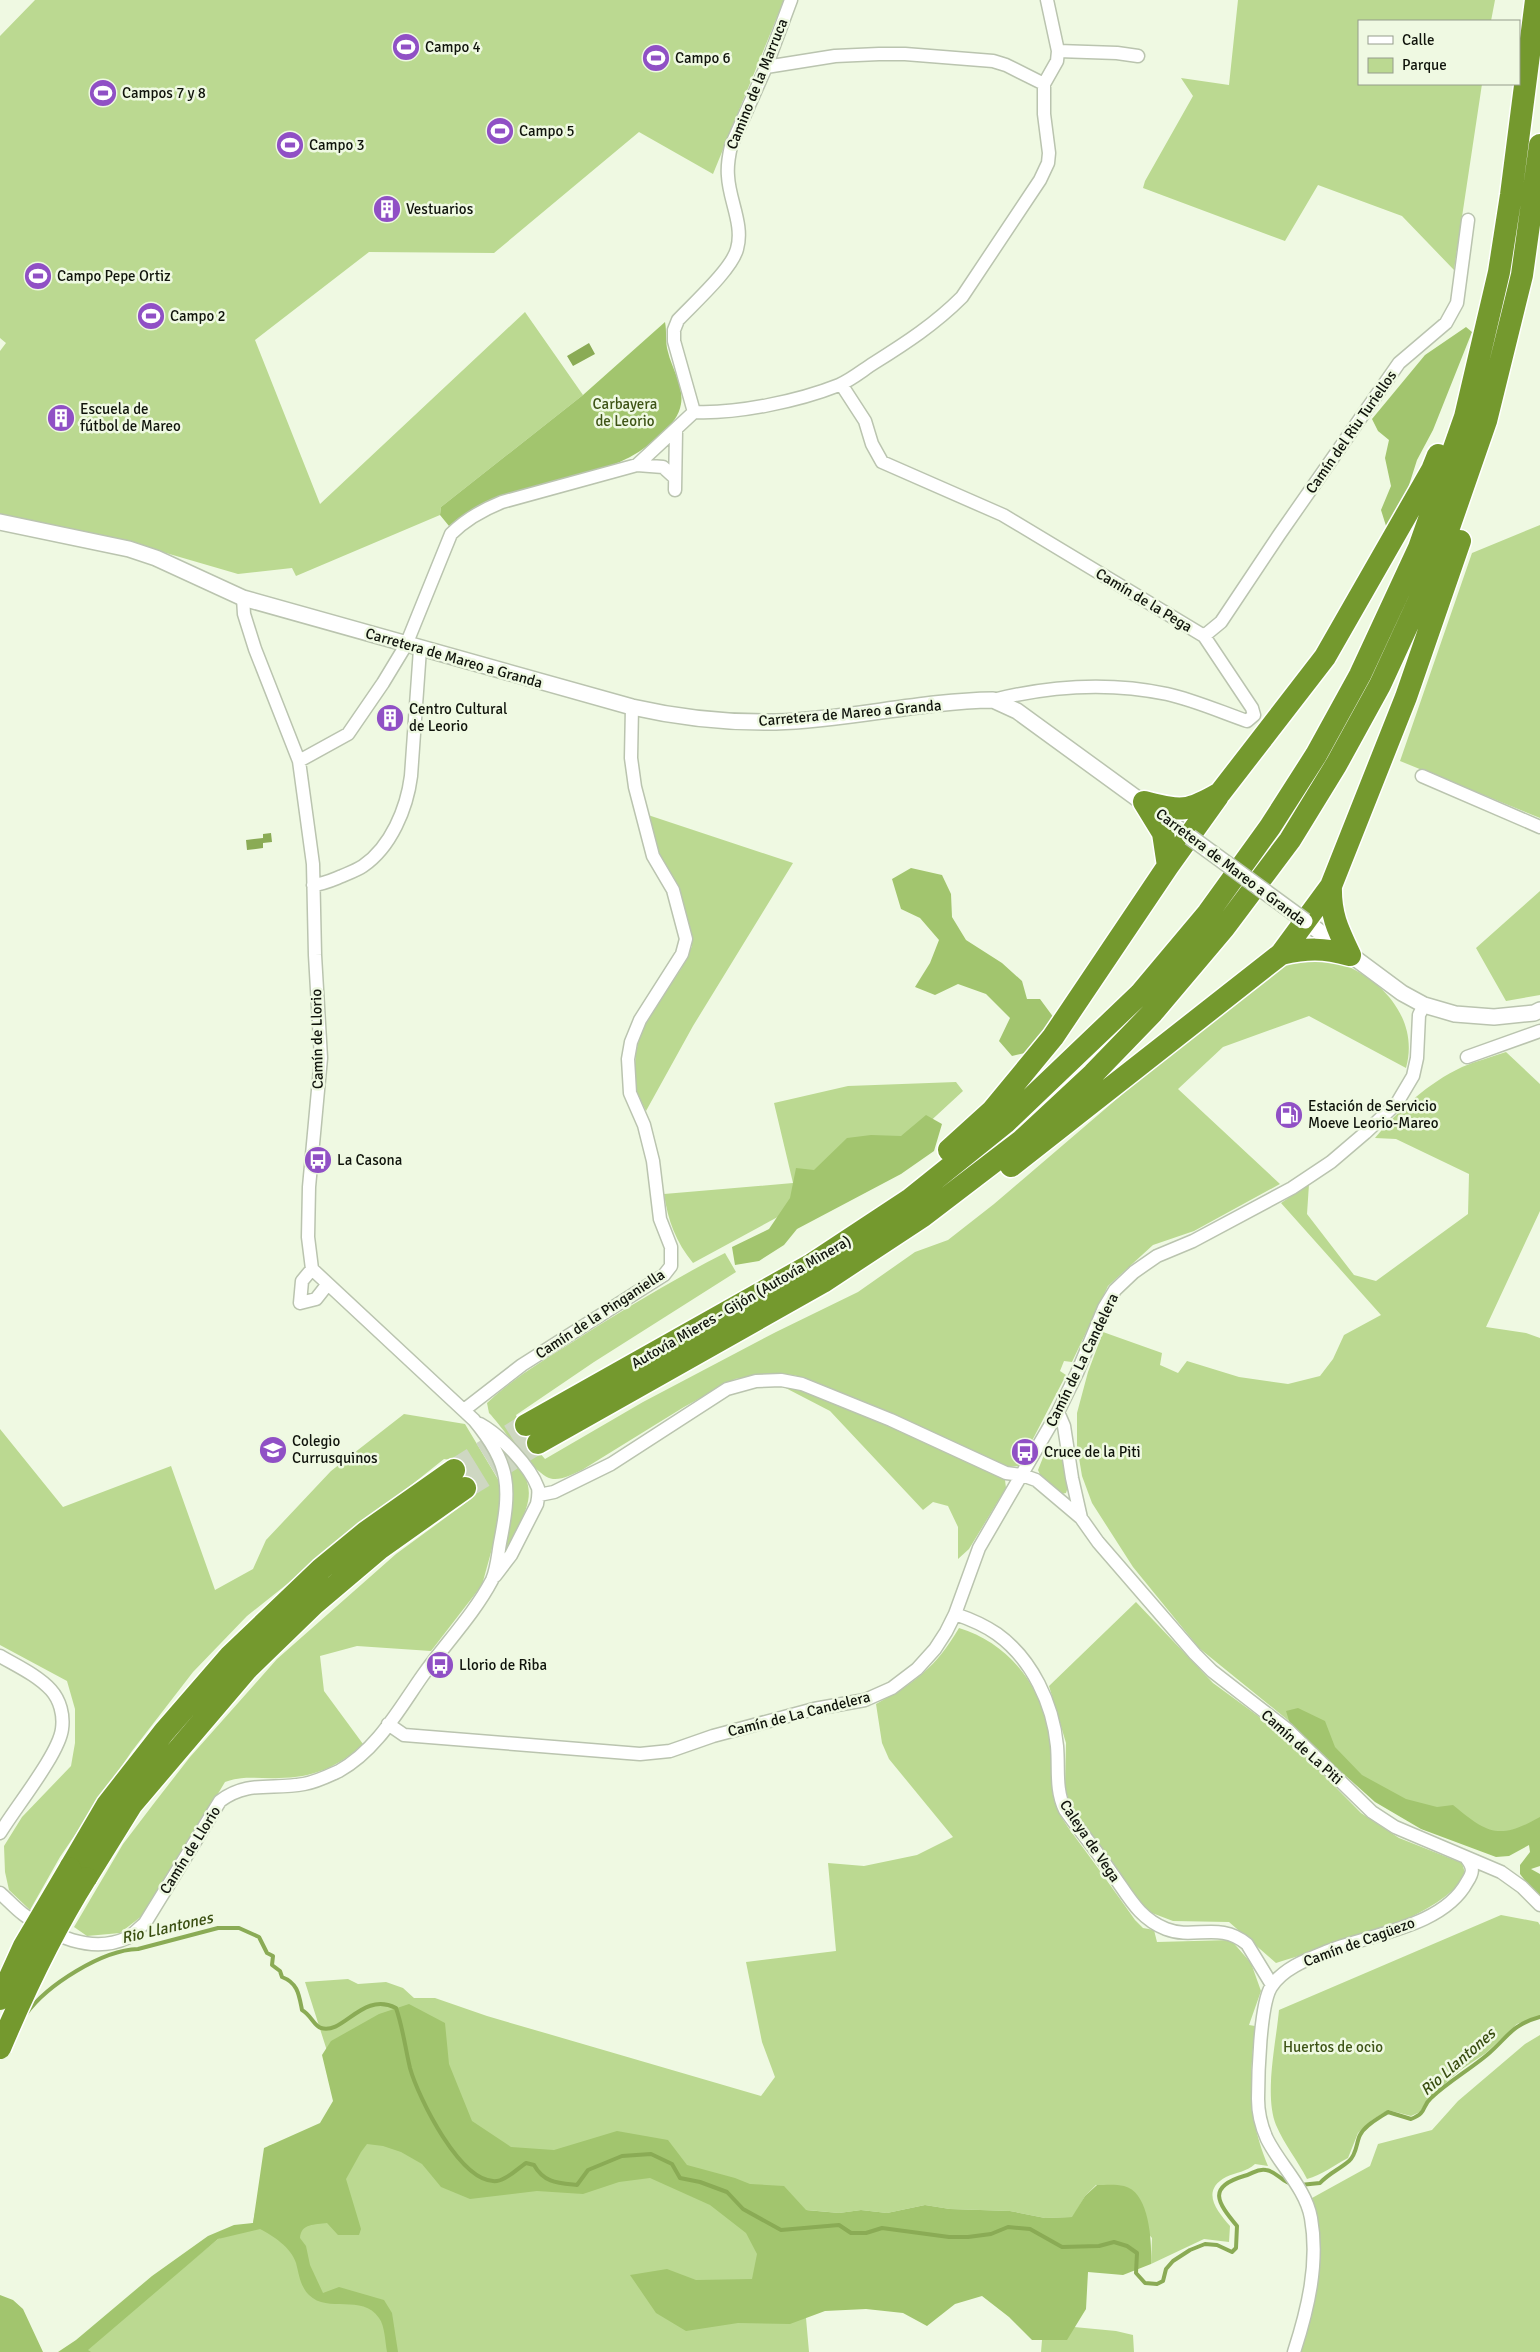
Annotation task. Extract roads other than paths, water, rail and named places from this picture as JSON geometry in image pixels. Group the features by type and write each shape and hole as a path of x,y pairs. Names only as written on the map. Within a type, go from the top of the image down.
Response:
{"highway":[{"name":"Autovía Mieres - Gijón (Autovía Minera)","path":"817,1273 1005,1123 1140,994 1208,913 1270,827 1316,755 1360,675 1419,548 1465,417 1499,272 1511,195 1536,0"},
{"name":"Autovía Mieres - Gijón (Autovía Minera)","path":"532,1434 931,1210 1020,1140 1093,1074 1153,1012 1212,942 1290,840 1336,765 1380,685 1438,560 1486,421 1522,275 1540,145"},
{"path":"817,1273 902,1192 992,1111 1053,1037 1168,866 1220,793 1325,657 1432,470 1454,413 1471,352 1499,272"},
{"path":"817,1273 928,1225 1029,1153 1281,954 1331,886 1436,616 1496,425 1513,357 1522,275"},
{"path":"1144,802 1174,809 1196,807 1220,793"},
{"path":"1144,802 1163,833 1168,866"},
{"path":"1331,886 1330,907 1339,934 1350,955"},
{"path":"1281,954 1302,950 1324,949 1350,955"},
{"path":"0,1999 24,1946 78,1873 132,1804 248,1668 314,1604 460,1479"},
{"path":"0,2048 22,1995 48,1944 78,1873"}],"street":[{"name":"Camino de la Marruca","path":"694,412 677,353 674,330 678,320 726,268 737,251 739,237 728,177 728,156 766,67 791,0"},
{"path":"637,465 676,431 694,412 720,414 796,398 840,384 926,330 962,297 1040,180 1048,163 1049,153 1044,114 1044,84 1057,62 1058,51 1047,0"},
{"path":"1058,51 1117,52 1138,56"},
{"path":"766,67 835,56 905,54 993,61 1006,64 1044,84"},
{"name":"Camín del Riu Turiellos","path":"1204,636 1221,622 1279,535 1400,364 1446,322 1457,303 1468,220"},
{"name":"Camín de la Pega","path":"840,384 865,421 872,444 882,462 1003,515 1204,636 1252,708 1254,715 1247,721 1169,695 1130,688 1089,687 1040,690 1025,701 1005,703"},
{"path":"299,761 348,734 413,647 452,534 461,524 502,502 637,465 664,467 675,484 676,431"},
{"name":"Carretera de Mareo a Granda","path":"0,522 129,549 156,558 243,598 632,707 719,722 778,722 1005,703 1144,802 1402,993 1424,1005 1455,1014 1494,1017 1534,1013 1540,1010"},
{"name":"Camín de Llorio","path":"243,598 244,614 255,649 299,761 313,864 321,1058 309,1187 308,1237 312,1269 327,1285 464,1410 489,1438 506,1473 508,1503 493,1578"},
{"path":"313,885 322,884 362,868 388,840 404,808 409,794 411,776 413,647"},
{"name":"Camín de la Pinganiella","path":"464,1410 522,1365 664,1275 670,1266 671,1247 660,1220 654,1162 644,1125 630,1093 628,1059 640,1020 682,954 686,939 673,890 654,856 634,788 631,758 632,707"},
{"path":"1422,776 1540,827"},
{"name":"Camín de La Candelera","path":"388,1724 404,1735 640,1754 670,1751 713,1736 814,1709 866,1700 892,1688 917,1669 935,1650 956,1614 979,1548 1058,1412 1077,1373 1104,1308 1115,1290 1134,1272 1157,1256 1193,1241 1292,1188 1331,1162 1396,1102 1413,1076 1417,1058 1419,1014 1424,1005"},
{"path":"1467,1057 1540,1031"},
{"path":"312,1269 302,1281 300,1303 316,1299 327,1285"},
{"path":"539,1495 554,1492 611,1464 727,1389 756,1381 781,1380 802,1384 891,1420 1006,1473 1022,1475"},
{"name":"Camín de La Piti","path":"1058,1412 1064,1426 1072,1478 1081,1518"},
{"name":"Camín de Llorio","path":"0,1894 22,1914 46,1930 70,1940 109,1943 128,1937 145,1924 220,1801 232,1791 252,1787 304,1784 324,1778 358,1757 375,1742 432,1661 466,1620 493,1578 511,1555 537,1504 538,1487 523,1464 496,1433 474,1420"},
{"name":"Camín de La Piti","path":"1022,1475 1036,1480 1081,1518 1098,1542 1195,1654 1212,1671 1288,1730 1372,1812 1395,1827 1500,1872 1522,1887 1540,1905"},
{"name":"Caleya de Vega","path":"956,1614 979,1623 997,1634 1016,1651 1035,1676 1044,1695 1056,1736 1060,1800 1065,1810 1112,1873 1130,1902 1140,1913 1167,1930 1229,1933 1241,1939 1247,1944 1272,1985"},
{"path":"0,1656 39,1679 51,1690 58,1701 62,1714 62,1728 54,1751 0,1833"},
{"name":"Camín de Cagüezo","path":"1272,1985 1284,1973 1311,1958 1350,1943 1387,1934 1429,1916 1449,1902 1464,1888 1472,1874 1472,1866 1467,1859"},
{"path":"1272,1985 1268,1994 1264,2016 1258,2100 1261,2122 1267,2139 1301,2193 1309,2208 1312,2219 1312,2268 1305,2317 1294,2352"}],"waterway":[{"name":"Rio Llantones","path":"26,2014 47,1992 92,1962 124,1951 218,1928 239,1928 259,1937 267,1953 273,1956 272,1965 280,1971 282,1977 295,1986 302,2010 319,2027 329,2028 338,2025 373,2005 384,2004 396,2008 410,2068 432,2118 456,2155 469,2169 483,2178 501,2180 526,2163 534,2165 547,2179 564,2184 577,2185 588,2170 622,2156 651,2154 672,2164 680,2178 700,2182 727,2192 743,2209 781,2230 839,2225 851,2233 866,2233 882,2228 949,2237 968,2237 991,2234 1008,2227 1030,2229 1062,2247 1099,2246 1114,2242 1127,2246 1137,2253 1136,2273 1145,2283 1157,2284 1163,2281 1166,2269 1173,2261 1190,2250 1205,2244 1217,2245 1232,2252 1236,2248 1237,2226 1224,2210 1219,2196 1220,2190 1224,2185 1257,2170 1273,2172 1286,2182 1293,2184"},
{"name":"Rio Llantones","path":"1300,2185 1320,2183 1349,2161 1354,2155 1362,2131 1388,2112 1411,2119 1420,2114 1431,2098 1487,2055 1510,2032 1522,2024 1540,2017"}],"tunnel":[{"path":"454,1470 526,1425"},
{"path":"465,1488 538,1443"}],"place":[{"name":"Campo 4","path":"406,47"},
{"name":"Campo 6","path":"656,58"},
{"name":"Campos 7 y 8","path":"103,93"},
{"name":"Campo 5","path":"500,131"},
{"name":"Campo 3","path":"290,145"},
{"name":"Vestuarios","path":"387,209"},
{"name":"Campo Pepe Ortiz","path":"38,276"},
{"name":"Campo 2","path":"151,316"},
{"name":"Escuela de fútbol de Mareo","path":"61,418"},
{"name":"Centro Cultural de Leorio","path":"390,718"},
{"name":"Estación de Servicio Moeve Leorio-Mareo","path":"1289,1115"},
{"name":"La Casona","path":"318,1160"},
{"name":"Colegio Currusquinos","path":"273,1450"},
{"name":"Cruce de la Piti","path":"1025,1452"},
{"name":"Llorio de Riba","path":"440,1665"}],"park label":[{"name":"Carbayera de Leorio","path":"625,412"},
{"name":"Huertos de ocio","path":"1333,2047"}]}
